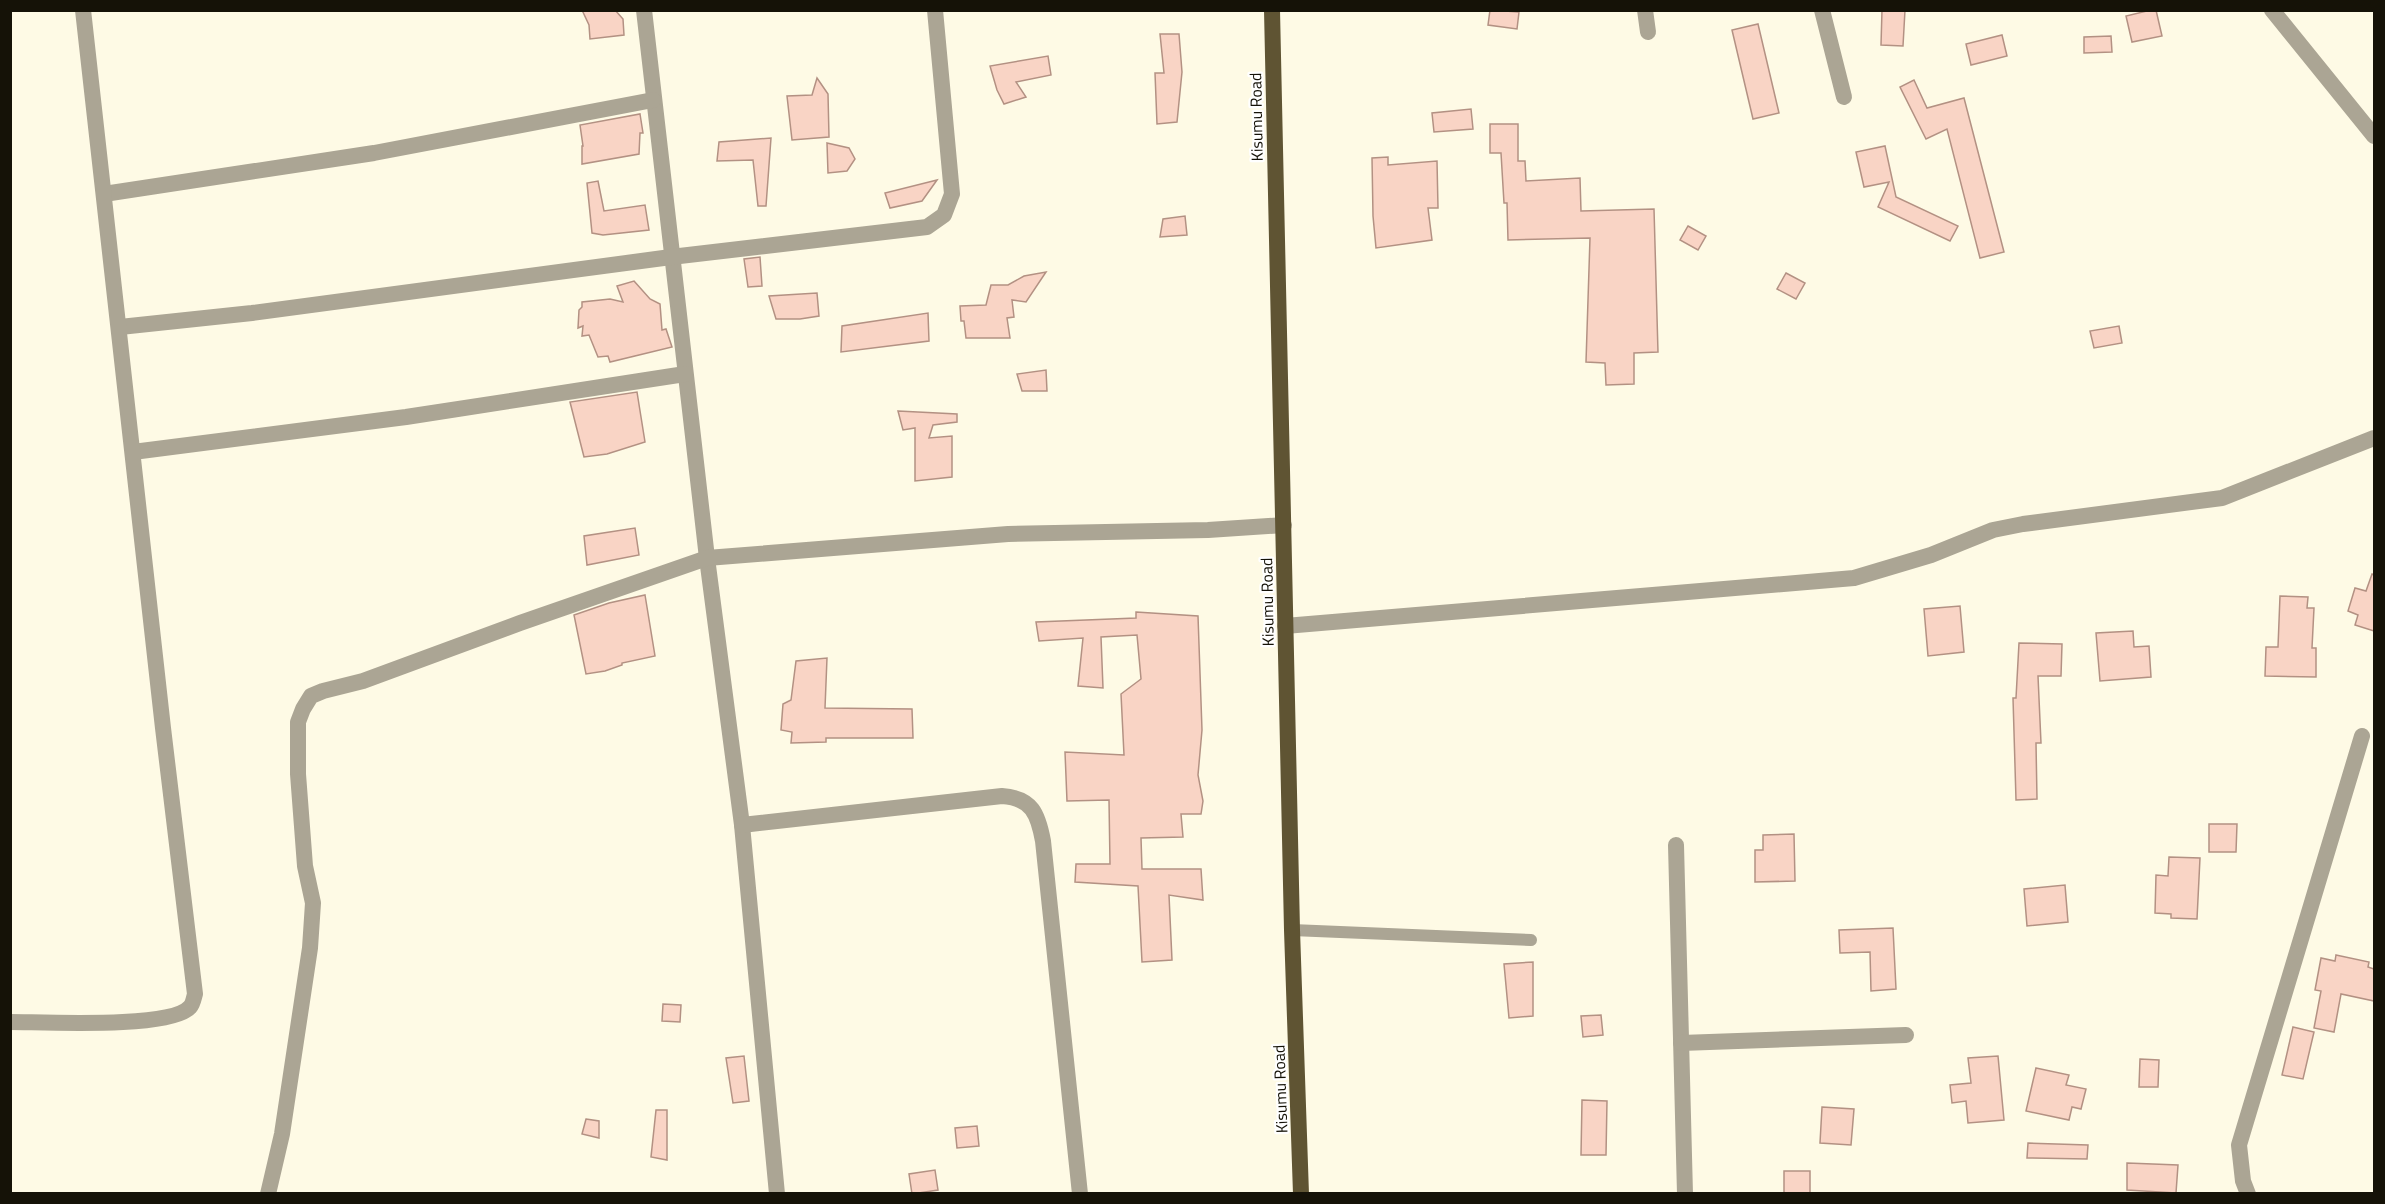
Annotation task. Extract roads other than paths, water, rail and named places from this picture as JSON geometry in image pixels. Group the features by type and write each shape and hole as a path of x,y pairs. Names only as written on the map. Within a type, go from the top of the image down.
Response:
{"highway":[{"name":"Kisumu Road","path":"1272,10 1292,930 1301,1194"}],"street":[{"path":"10,1022 131,1022 164,1019 191,1006 195,994 83,10"},
{"path":"644,10 707,558 742,825 777,1194"},
{"path":"120,327 927,227 944,215 952,194 935,10"},
{"path":"1645,10 1648,32"},
{"path":"1822,10 1844,97"},
{"path":"2272,10 2374,136"},
{"path":"104,194 374,153 653,100"},
{"path":"134,452 406,417 685,375"},
{"path":"1285,626 1854,578 1930,555 1993,530 2222,498 2374,438"},
{"path":"268,1194 282,1134 310,948 313,903 305,866 301,830 298,722 311,696 363,681 707,558 1008,534 1208,530 1284,525"},
{"path":"2248,1194 2243,1181 2239,1145 2362,736"},
{"path":"742,825 1002,796 1018,797 1031,807 1039,820 1043,841 1080,1194"},
{"path":"1676,845 1685,1194"},
{"path":"1681,1043 1906,1035"}],"lane":[{"path":"1292,930 1531,940"}]}
